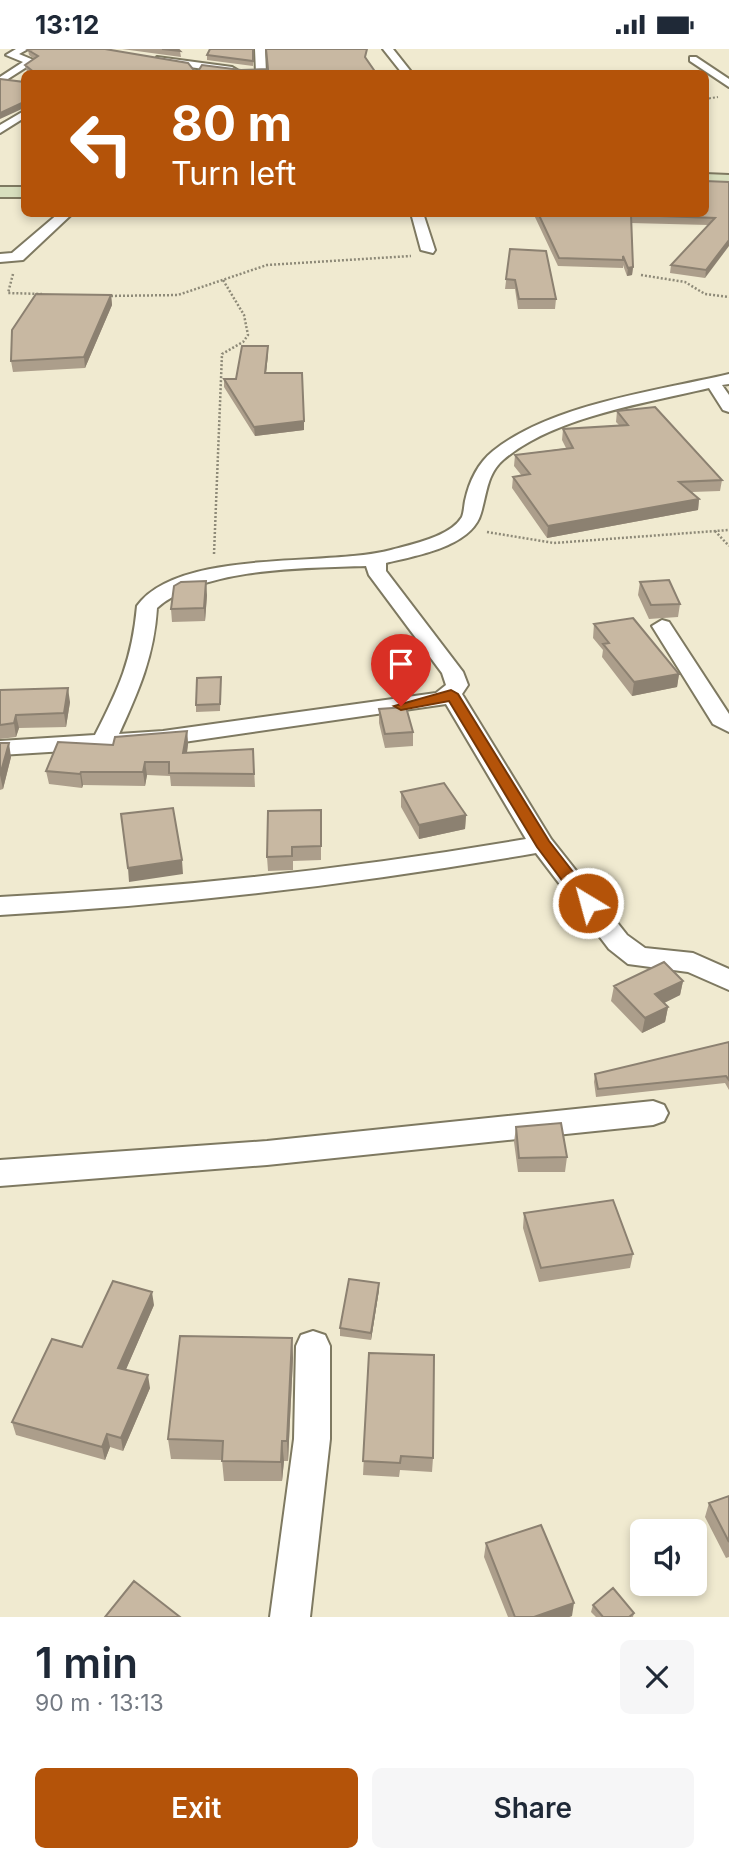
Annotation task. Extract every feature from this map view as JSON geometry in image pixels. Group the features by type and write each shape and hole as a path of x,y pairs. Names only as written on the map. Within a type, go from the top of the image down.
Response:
{"street":[{"path":"0,81 30,62 11,55 23,49"},
{"path":"260,49 261,70"},
{"path":"388,49 405,70"},
{"path":"143,58 237,70"},
{"path":"693,59 709,70"},
{"path":"709,70 729,84"},
{"path":"0,130 21,116"},
{"path":"709,179 729,180"},
{"path":"0,193 21,193"},
{"path":"0,258 18,257 62,217"},
{"path":"418,217 428,250"},
{"path":"103,743 144,645 144,619 151,599 183,583 215,576 322,562 376,560 442,538 462,527 471,516 483,471 506,449 558,424 721,381 729,407"},
{"path":"0,748 103,743 427,702 451,694 457,685 452,671 376,571 376,560"},
{"path":"662,626 721,719 729,725"},
{"path":"451,694 542,844 627,950 645,959 693,963 729,980"},
{"path":"0,906 112,901 248,889 394,870 542,844"},
{"path":"0,1173 267,1153 653,1113"},
{"path":"290,1617 312,1439 313,1346"}],"path":[{"path":"102,296 167,297 267,265 380,260 410,257 428,250"},
{"path":"18,257 8,293 51,295"},
{"path":"641,275 685,282 705,294 729,297"},
{"path":"215,576 214,526 222,354 243,342 248,335 244,315 223,280"},
{"path":"462,527 554,543 729,530"},
{"path":"715,531 729,546"}],"building":[{"path":"105,49 188,63 194,70 31,70 25,65 38,56 28,50"},
{"path":"210,49 253,49 253,61 207,55"},
{"path":"266,49 367,49 365,57 374,70 241,70 268,69"},
{"path":"202,65 241,70 199,70"},
{"path":"0,79 21,82 21,103 0,113"},
{"path":"709,181 729,182 729,240 706,270 671,265 715,218 687,217 709,217"},
{"path":"540,217 631,217 633,267 628,268 623,256 623,260 559,258"},
{"path":"510,249 546,251 556,299 519,299 515,280 506,279"},
{"path":"36,294 111,295 84,357 11,361 12,330"},
{"path":"242,346 268,346 265,373 302,373 304,421 254,427 224,379 236,379"},
{"path":"655,407 722,480 679,482 699,499 548,526 513,477 530,474 515,455 573,448 563,429 628,425 617,411"},
{"path":"669,580 680,604 651,605 640,582"},
{"path":"206,581 204,608 171,609 174,586 181,582"},
{"path":"633,618 679,674 634,682 603,644 609,643 594,624"},
{"path":"221,677 220,704 196,705 197,678"},
{"path":"68,688 64,713 16,715 14,723 0,725 0,690"},
{"path":"406,707 413,732 385,734 379,709"},
{"path":"187,731 183,753 253,749 254,774 169,773 169,762 145,762 143,772 80,774 46,771 58,742 113,745 115,737"},
{"path":"0,743 9,743 0,775"},
{"path":"444,783 466,815 419,825 401,792"},
{"path":"173,808 182,860 128,868 121,814"},
{"path":"321,810 321,846 292,847 292,856 267,857 268,811"},
{"path":"664,962 683,981 655,994 668,1007 645,1018 614,986"},
{"path":"729,1042 729,1080 726,1076 598,1089 595,1074"},
{"path":"561,1123 567,1157 519,1158 516,1127"},
{"path":"613,1200 633,1254 541,1268 524,1213"},
{"path":"349,1279 379,1283 371,1333 340,1328"},
{"path":"113,1281 152,1292 118,1368 148,1375 121,1438 107,1434 102,1447 12,1422 52,1339 82,1347"},
{"path":"180,1336 292,1338 287,1441 282,1441 281,1462 222,1461 223,1441 168,1439"},
{"path":"369,1353 434,1355 433,1458 401,1456 400,1463 363,1461"},
{"path":"729,1496 729,1542 709,1503"},
{"path":"541,1525 574,1603 534,1617 515,1617 486,1543"},
{"path":"134,1581 180,1617 105,1617"},
{"path":"613,1588 634,1613 629,1617 603,1617 593,1605"}],"route":[{"path":"401,706 441,699 451,694 542,844 588,903"}]}
